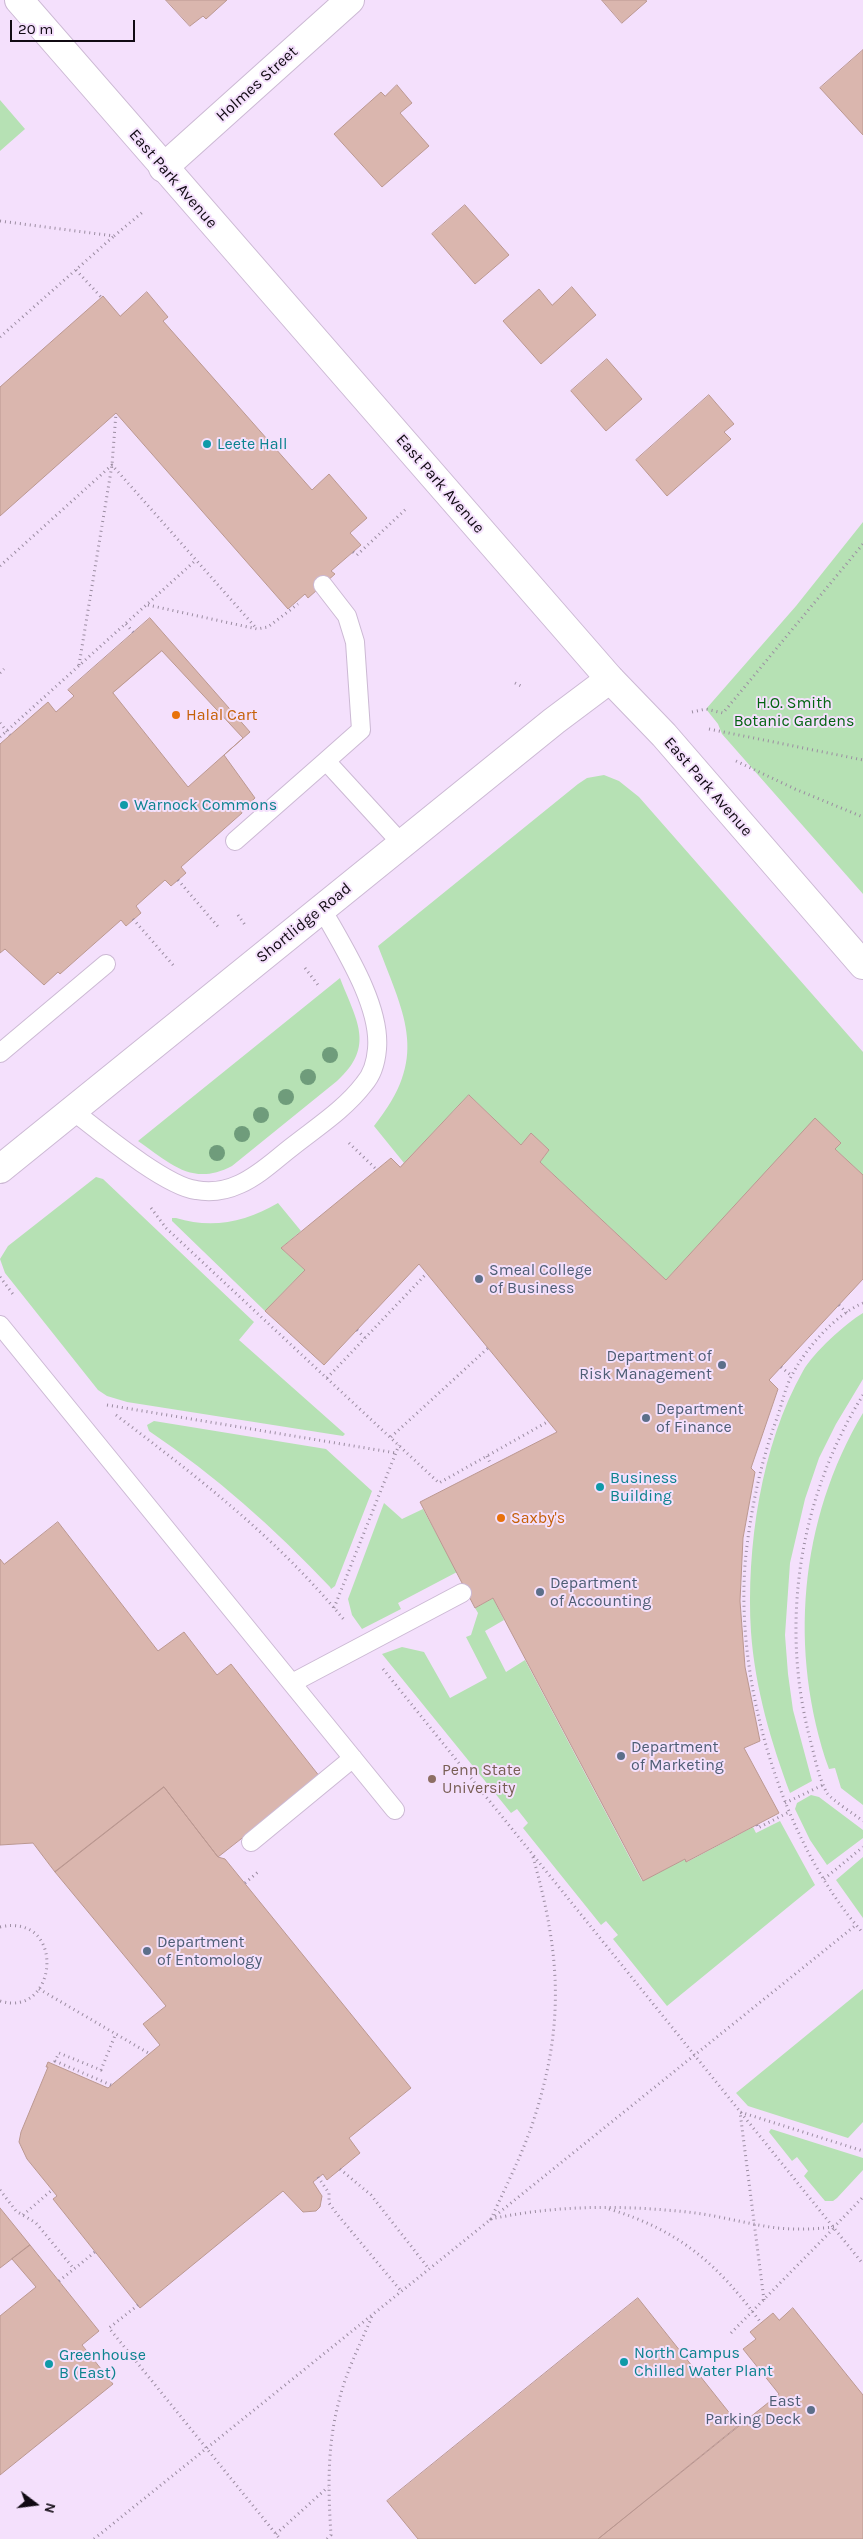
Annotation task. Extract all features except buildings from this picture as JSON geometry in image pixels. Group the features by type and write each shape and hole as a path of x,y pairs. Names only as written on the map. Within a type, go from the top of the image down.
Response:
{"main road":[{"name":"East Park Avenue","path":"19,0 163,168 610,679 664,735 863,965"},
{"name":"Holmes Street","path":"163,168 350,0"},
{"name":"Shortlidge Road","path":"0,1169 554,721 610,679"}],"lane":[{"path":"236,841 361,730 356,642 347,616 323,585"},
{"path":"326,761 402,844"},
{"path":"73,1111 119,1146 178,1185 194,1190 209,1191 242,1183 348,1102 366,1082 373,1068 377,1049 377,1032 372,1012 362,988 322,909"},
{"path":"0,1053 106,964"},
{"path":"0,1325 395,1810"},
{"path":"292,1683 462,1593"},
{"path":"251,1842 353,1758"}],"path":[{"path":"0,337 144,211"},
{"path":"0,222 114,236"},
{"path":"76,270 101,297"},
{"path":"79,666 112,465 116,413"},
{"path":"112,465 257,629"},
{"path":"0,566 112,465"},
{"path":"353,552 356,555 407,508"},
{"path":"692,712 706,709 723,713 863,544"},
{"path":"0,737 196,560"},
{"path":"147,604 257,629 268,627 299,603"},
{"path":"126,624 134,633"},
{"path":"0,673 4,669"},
{"path":"515,683 523,687"},
{"path":"0,723 10,735"},
{"path":"709,729 863,760"},
{"path":"736,761 795,789 863,817"},
{"path":"178,880 220,929"},
{"path":"133,919 174,966"},
{"path":"300,961 318,985"},
{"path":"345,1139 377,1170"},
{"path":"150,1206 166,1228 439,1483 549,1421"},
{"path":"327,1378 426,1273"},
{"path":"863,1303 847,1312 835,1322 802,1358 792,1376 771,1433 761,1475 746,1556 745,1602 753,1687 785,1803 824,1879 863,1933"},
{"path":"839,1305 847,1312"},
{"path":"357,1330 365,1338"},
{"path":"391,1437 488,1348"},
{"path":"781,1366 792,1376"},
{"path":"863,1395 837,1438 819,1487 805,1535 798,1576 795,1620 802,1707 824,1784 828,1794 863,1821"},
{"path":"350,1627 254,1524 201,1479 101,1404 396,1452"},
{"path":"334,1608 399,1445"},
{"path":"487,1456 491,1465"},
{"path":"379,1664 863,2264"},
{"path":"785,1803 824,1784"},
{"path":"757,1825 758,1828 789,1812"},
{"path":"824,1879 863,1847"},
{"path":"491,2219 531,2127 547,2076 556,2026 556,1979 551,1932 532,1854"},
{"path":"0,1927 9,1925 23,1927 36,1935 45,1947 49,1961 47,1976 39,1989 30,1997 18,2002 0,2001"},
{"path":"94,2539 856,1925"},
{"path":"39,1989 150,2054"},
{"path":"110,2085 55,2061 59,2052 101,2070 116,2033"},
{"path":"740,2112 863,2150"},
{"path":"740,2112 764,2300"},
{"path":"340,2170 371,2195 429,2269"},
{"path":"318,2177 329,2193 329,2203 401,2291"},
{"path":"0,2190 16,2211 36,2223 74,2269"},
{"path":"22,2215 52,2190"},
{"path":"731,2332 863,2197"},
{"path":"491,2219 533,2210 603,2207 688,2212 754,2224 802,2229 834,2227"},
{"path":"603,2207 641,2218 676,2236 708,2261 761,2323"},
{"path":"59,2281 95,2252"},
{"path":"138,2305 109,2328 280,2539"},
{"path":"334,2539 331,2535 328,2486 330,2448 339,2401 374,2313"},
{"path":"276,2534 328,2486"},
{"path":"327,2539 331,2535"}],"green space":[{"path":"0,100 25,129 0,151"},
{"name":"H.O. Smith Botanic Gardens","path":"863,522 863,894 722,734 718,724 706,709 796,606"},
{"path":"604,775 619,781 639,797 863,1052 863,1175 835,1149 841,1143 815,1119 666,1280 540,1162 549,1150 531,1134 521,1145 469,1095 404,1163 374,1126 391,1102 402,1079 407,1058 404,1017 378,946 578,784 587,778"},
{"path":"340,978 352,1007 359,1032 356,1056 349,1068 337,1081 232,1166 218,1172 193,1173 171,1164 138,1141"},
{"path":"96,1177 103,1179 254,1322 239,1340 345,1434 343,1436 127,1402 107,1396 98,1390 5,1273 0,1259 8,1246"},
{"path":"278,1203 301,1231 281,1248 305,1270 265,1311 172,1221 172,1218 203,1223 228,1222 254,1215"},
{"path":"863,1313 863,1379 836,1424 819,1458 805,1499 790,1563 785,1635 788,1674 793,1710 812,1781 790,1793 776,1754 765,1714 753,1653 750,1600 751,1566 759,1498 776,1431 803,1371 814,1355 830,1339"},
{"path":"863,1413 863,1805 841,1788 835,1768 829,1769 816,1725 808,1679 805,1633 807,1587 813,1542 825,1497 841,1454"},
{"path":"154,1421 326,1449 372,1491 335,1586 331,1589 288,1544 244,1504 198,1466 149,1431 147,1425"},
{"path":"384,1503 402,1519 423,1509 457,1572 398,1603 401,1609 362,1629 352,1615 348,1599"},
{"path":"493,1598 504,1620 485,1631 506,1672 525,1660 642,1881 685,1859 687,1862 753,1827 756,1833 780,1821 815,1885 667,2006 613,1939 618,1935 606,1921 601,1925 523,1828 528,1823 517,1809 511,1813 382,1654 402,1647 424,1652 450,1698 487,1678 466,1637 471,1635 478,1613 475,1608"},
{"path":"811,1795 819,1797 863,1830 863,1838 827,1865 810,1840 795,1809 797,1803"},
{"path":"863,1857 863,1918 836,1880"},
{"path":"863,1989 863,2122 848,2138 748,2106 736,2093"},
{"path":"771,2129 863,2158 863,2170 837,2198 833,2201 825,2201 804,2176 808,2171 797,2157 792,2161 769,2132"}],"place":[{"name":"Leete Hall","path":"207,444"},
{"name":"Halal Cart","path":"176,715"},
{"name":"Warnock Commons","path":"124,805"},
{"name":"Smeal College of Business","path":"479,1279"},
{"name":"Department of Risk Management","path":"722,1365"},
{"name":"Department of Finance","path":"646,1418"},
{"name":"Business Building","path":"600,1487"},
{"name":"Saxby's","path":"501,1518"},
{"name":"Department of Accounting","path":"540,1592"},
{"name":"Department of Marketing","path":"621,1756"},
{"name":"Penn State University","path":"432,1779"},
{"name":"Department of Entomology","path":"147,1951"},
{"name":"North Campus Chilled Water Plant","path":"624,2362"},
{"name":"Greenhouse B (East)","path":"49,2364"},
{"name":"East Parking Deck","path":"811,2410"}]}
